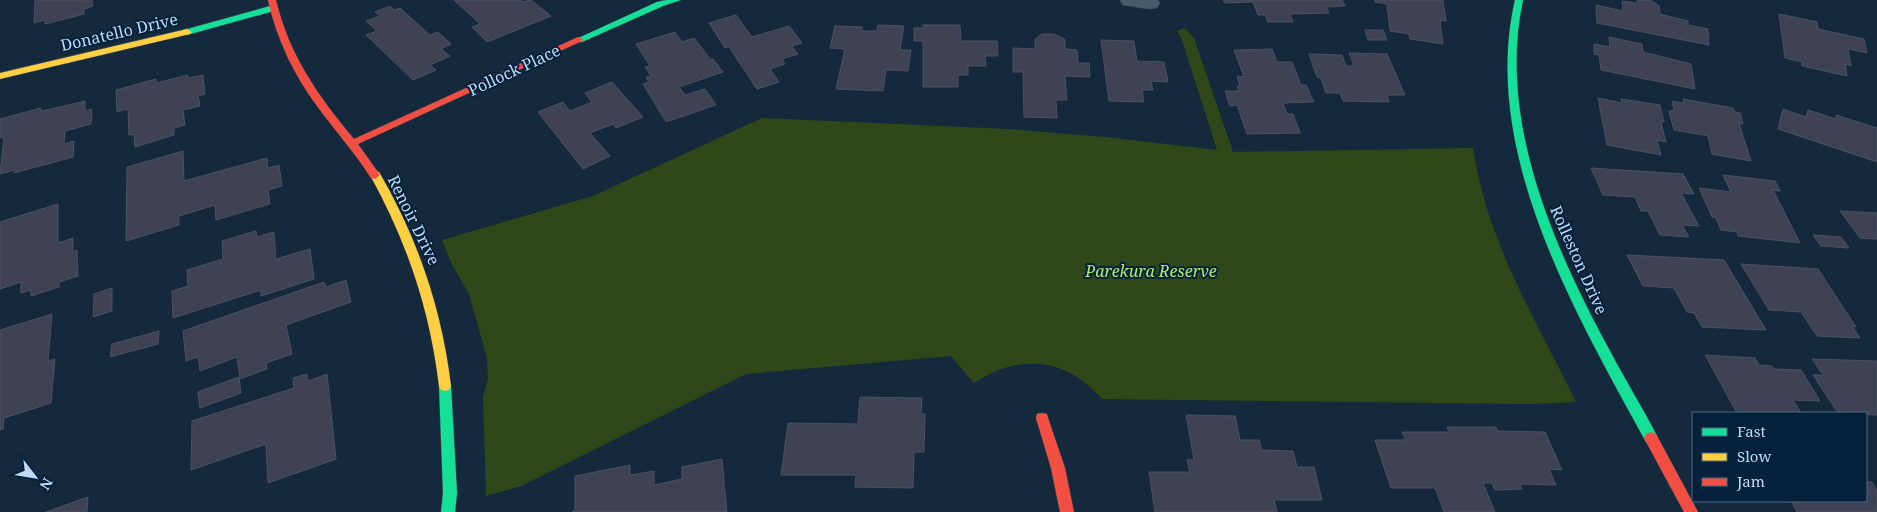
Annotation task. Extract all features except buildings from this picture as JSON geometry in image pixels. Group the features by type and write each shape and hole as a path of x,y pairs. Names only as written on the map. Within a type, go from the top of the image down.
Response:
{"street":[{"name":"Pollock Place","path":"353,143 629,17 660,4 677,0"},
{"name":"Rolleston Drive","path":"1519,0 1513,54 1516,111 1522,154 1540,218 1579,305 1691,512"},
{"name":"Renoir Drive","path":"273,4 287,45 303,77 323,108 353,143 378,180 413,248 426,282 436,320 443,370 450,493 448,512"},
{"name":"Donatello Drive","path":"0,76 206,28 273,4"},
{"path":"1042,418 1058,468 1067,512"}],"green space":[{"name":"Parekura Reserve","path":"1185,28 1194,38 1233,152 1473,148 1489,216 1501,248 1529,310 1576,402 1533,404 1102,399 1088,385 1073,375 1058,368 1041,364 1008,367 991,373 974,383 951,356 746,374 521,486 486,496 483,396 488,379 487,358 469,294 452,265 442,240 593,196 762,118 1007,129 1105,137 1217,150 1181,37 1177,31"}],"traffic: fast":[{"path":"579,40 660,4 677,0"},
{"path":"1519,0 1513,35 1514,95 1521,141 1532,186 1564,273 1584,315 1651,438"},
{"path":"187,32 274,8"},
{"path":"445,386 450,493 448,512"}],"traffic: slow":[{"path":"0,76 187,32"},
{"path":"375,175 401,225 422,276 442,358 445,386"}],"traffic: jam":[{"path":"272,0 283,39 308,87 375,175"},
{"path":"353,143 579,40"},
{"path":"1042,418 1058,468 1067,512"},
{"path":"1651,438 1691,512"}]}
